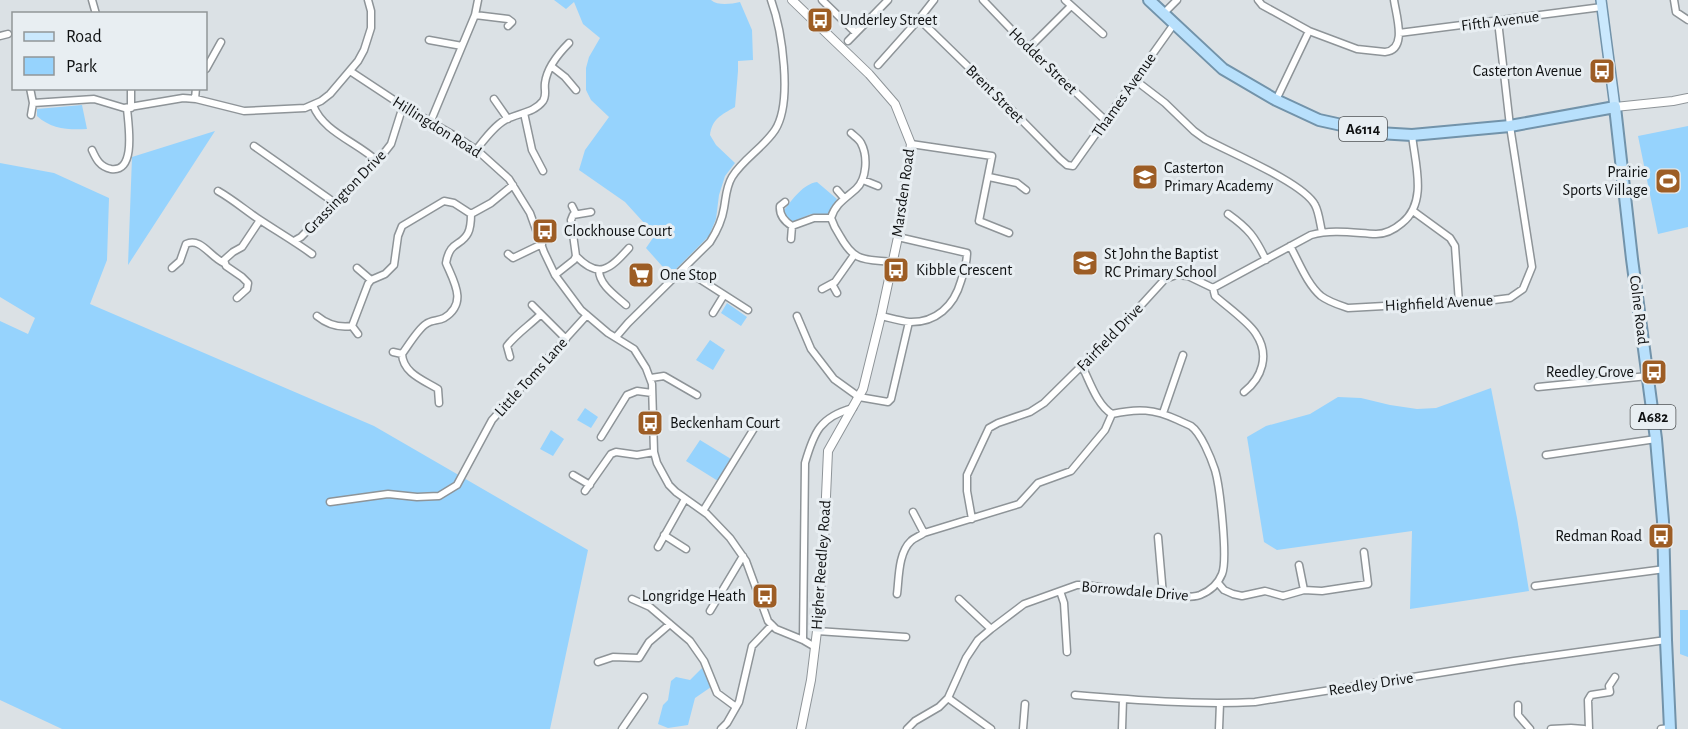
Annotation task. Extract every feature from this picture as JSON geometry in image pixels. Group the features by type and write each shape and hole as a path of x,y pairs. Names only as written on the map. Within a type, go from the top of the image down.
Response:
{"highway":[{"name":"A6114","path":"1149,0 1223,69 1276,100 1319,120 1378,133 1412,135 1510,126 1615,107"},
{"name":"Colne Road","path":"1615,107 1664,521 1665,640 1670,729"}],"main road":[{"name":"Colne Road","path":"1601,4 1615,107"}],"street":[{"path":"33,103 94,99 129,108 183,98 244,111 305,108 330,94 358,61 371,28 371,11 368,0"},
{"path":"430,123 475,15 478,0"},
{"path":"616,337 710,242 719,226 727,187 736,171 774,131 782,112 784,93 778,20 771,0"},
{"name":"Marsden Road","path":"792,0 869,74 895,104 911,144 898,237 872,357"},
{"path":"822,0 856,33"},
{"path":"848,41 888,0"},
{"path":"878,65 919,20 933,0"},
{"name":"Hodder Street","path":"983,0 1029,48 1105,120"},
{"path":"1065,0 1103,34"},
{"path":"1163,14 1177,0"},
{"path":"1258,0 1262,5 1310,31 1358,49 1385,52 1390,52 1399,41 1394,0"},
{"path":"1674,0 1676,12 1687,20"},
{"name":"Fifth Avenue","path":"1399,33 1498,21 1601,4"},
{"path":"1029,48 1071,6"},
{"path":"475,15 505,18 512,22"},
{"name":"Brent Street","path":"919,20 1060,159 1067,165 1073,166"},
{"name":"Highfield Avenue","path":"1290,246 1312,285 1321,296 1348,308 1459,303 1510,298 1523,289 1532,267 1510,126 1498,21"},
{"name":"Thames Avenue","path":"1073,166 1174,24"},
{"path":"1276,100 1310,31"},
{"path":"434,39 462,46"},
{"path":"476,150 501,123 534,109 543,100 551,66 556,57 565,51 568,43"},
{"path":"207,68 221,47"},
{"path":"551,66 576,90"},
{"name":"Hillingdon Road","path":"350,71 430,123 460,139 494,165 513,185 530,213 555,275 581,310 634,349 651,378"},
{"path":"1135,80 1166,103 1205,139 1304,192 1316,205 1322,232"},
{"path":"30,90 33,103 31,115"},
{"path":"92,150 100,165 108,168 117,169 126,162 129,152 131,90"},
{"path":"195,99 196,90"},
{"path":"1615,107 1688,98"},
{"path":"494,99 508,119"},
{"path":"313,105 322,122 377,161"},
{"name":"Grassington Drive","path":"294,241 301,237 377,161 391,144 403,106"},
{"path":"524,113 532,150 543,171"},
{"path":"831,218 836,207 857,189 863,180 865,157 863,148 859,140 851,133"},
{"path":"859,140 865,135"},
{"path":"1244,392 1259,376 1263,362 1262,345 1256,332 1215,296 1213,288 1311,235 1322,232 1384,233 1398,226 1413,211 1417,195 1418,184 1412,135"},
{"path":"911,144 992,156 979,221 1009,233"},
{"path":"254,146 262,148 335,203"},
{"path":"989,177 1017,183 1026,190"},
{"path":"863,180 878,186"},
{"path":"471,214 491,203 513,185"},
{"path":"837,190 844,198"},
{"name":"Grassington Drive","path":"218,191 312,254"},
{"path":"352,326 371,280 385,274 394,265 399,231 406,223 444,201 454,203 471,214"},
{"path":"785,202 780,206 779,211 782,218 792,226"},
{"path":"572,206 576,214"},
{"path":"1413,211 1450,238 1455,246 1459,303"},
{"path":"555,275 576,256 571,220 573,215 591,212"},
{"path":"439,403 441,387 409,372 405,367 402,354 425,320 440,320 454,308 458,296 446,263 447,257 452,246 468,234 471,214"},
{"path":"1228,214 1245,226 1256,239 1266,260"},
{"path":"792,226 814,218 831,218"},
{"path":"831,218 846,246 854,255 865,259 893,262"},
{"path":"224,263 228,256 242,247 260,220"},
{"path":"791,239 792,226"},
{"path":"881,316 909,322 927,320 940,314 950,306 960,287 967,261 967,253 898,237"},
{"path":"172,268 180,261 186,244 192,242 200,244 213,257 246,279 247,289 237,298"},
{"path":"511,259 542,244"},
{"path":"576,256 594,270 599,270 612,266 629,248"},
{"path":"822,289 839,278 854,255"},
{"path":"357,268 371,280"},
{"path":"684,269 748,310"},
{"path":"599,270 603,282 624,303 615,306"},
{"name":"Fairfield Drive","path":"972,519 967,491 968,474 989,428 1030,412 1044,403 1123,325 1165,279 1176,275 1188,276 1213,288"},
{"path":"832,284 837,293"},
{"path":"712,313 724,295"},
{"path":"532,305 566,339"},
{"path":"510,357 507,348 512,339 541,314"},
{"name":"Little Toms Lane","path":"330,502 388,494 439,496 457,485 492,420 587,315"},
{"path":"317,316 326,324 333,326 352,326"},
{"path":"797,316 811,349 834,379 859,397 888,402 891,399 909,322"},
{"path":"352,326 358,334"},
{"path":"499,347 507,348"},
{"path":"393,352 402,354"},
{"path":"1163,413 1183,356"},
{"name":"Higher Reedley Road","path":"801,729 818,631 828,451 863,389 872,357"},
{"path":"1082,366 1100,401 1112,414 1142,409 1163,413 1191,426 1199,435 1215,470 1225,562 1218,584 1224,590 1242,596 1265,591 1283,597 1304,590 1322,591 1368,584 1364,552"},
{"path":"697,395 664,376 651,378 654,453 657,463 676,492 703,511 730,538 743,556 768,621 776,629 815,647"},
{"path":"1538,387 1647,376"},
{"path":"601,437 627,395 638,391 652,393"},
{"name":"Higher Reedley Road","path":"803,640 805,463 820,426 836,412 854,408"},
{"path":"897,594 905,549 911,541 924,533 1019,504 1038,483 1071,471 1106,430 1112,414"},
{"path":"703,511 758,422"},
{"path":"1546,455 1656,439"},
{"path":"585,491 611,454 616,452 637,455 654,453"},
{"path":"573,475 590,485"},
{"path":"658,547 685,499"},
{"path":"913,512 924,533"},
{"path":"664,535 686,549"},
{"path":"1158,537 1163,596"},
{"path":"710,611 743,556"},
{"path":"1299,565 1304,590"},
{"path":"1535,586 1665,569"},
{"name":"Borrowdale Drive","path":"948,698 966,658 978,640 1024,604 1077,585 1186,597 1197,596 1218,584"},
{"path":"1060,591 1064,603 1067,652"},
{"path":"632,599 650,607 690,640 704,661 717,693 736,707"},
{"path":"959,599 991,629"},
{"path":"598,662 613,657 639,657 649,642 670,624"},
{"path":"721,729 739,702 752,646 772,625"},
{"path":"818,631 906,637"},
{"name":"Reedley Drive","path":"1075,695 1220,703 1255,702 1665,640"},
{"path":"1589,729 1588,700 1592,695 1610,692 1609,686 1615,676"},
{"path":"622,729 644,697"},
{"path":"907,729 948,698 992,729"},
{"path":"1122,729 1123,699"},
{"path":"1219,729 1220,703"},
{"path":"1023,729 1025,704"},
{"path":"1518,705 1518,715 1530,729"},
{"path":"727,723 733,729"},
{"path":"1551,729 1584,729"},
{"path":"1661,729 1670,729"}],"green space":[{"path":"554,0 711,0 725,4 740,2 752,30 753,60 738,61 735,107 715,121 710,135 716,145 735,163 725,176 719,195 716,219 709,236 670,275 646,248 655,235 625,202 579,170 585,150 609,117 591,100 586,90 586,68 589,57 600,38 583,24 574,2 566,9"},
{"path":"82,105 87,129 60,128 48,124 37,116 37,109"},
{"name":"Prairie Sports Village","path":"1688,126 1688,227 1658,234 1638,136"},
{"path":"215,131 128,265 132,157"},
{"path":"0,163 54,173 109,198 107,260 90,304 374,426 588,550 550,729 62,729 0,700 0,321 28,334 35,318 0,297"},
{"path":"817,182 837,199 828,214 811,214 792,222 785,215 784,210 803,189"},
{"path":"727,303 747,317 741,326 721,313"},
{"path":"710,340 725,350 713,370 696,360"},
{"path":"1491,388 1529,591 1410,609 1412,531 1277,550 1264,542 1247,437 1266,426 1310,414 1338,397 1361,398 1417,409 1436,408"},
{"path":"585,408 598,417 591,428 577,420"},
{"path":"551,430 564,439 553,456 540,449"},
{"path":"700,440 731,459 718,481 686,461"},
{"path":"1680,610 1688,610 1688,657 1680,654"},
{"path":"702,668 711,687 695,698 688,725 668,728 658,724 663,705 668,700 671,681 676,677 690,680"}],"place":[{"name":"Underley Street","path":"820,20"},
{"name":"Casterton Avenue","path":"1602,71"},
{"name":"Casterton Primary Academy","path":"1145,177"},
{"name":"Prairie Sports Village","path":"1668,181"},
{"name":"Clockhouse Court","path":"545,231"},
{"name":"St John the Baptist RC Primary School","path":"1085,263"},
{"name":"Kibble Crescent","path":"896,270"},
{"name":"One Stop","path":"641,275"},
{"name":"Reedley Grove","path":"1654,372"},
{"name":"Beckenham Court","path":"650,423"},
{"name":"Redman Road","path":"1661,536"},
{"name":"Longridge Heath","path":"765,596"}]}
